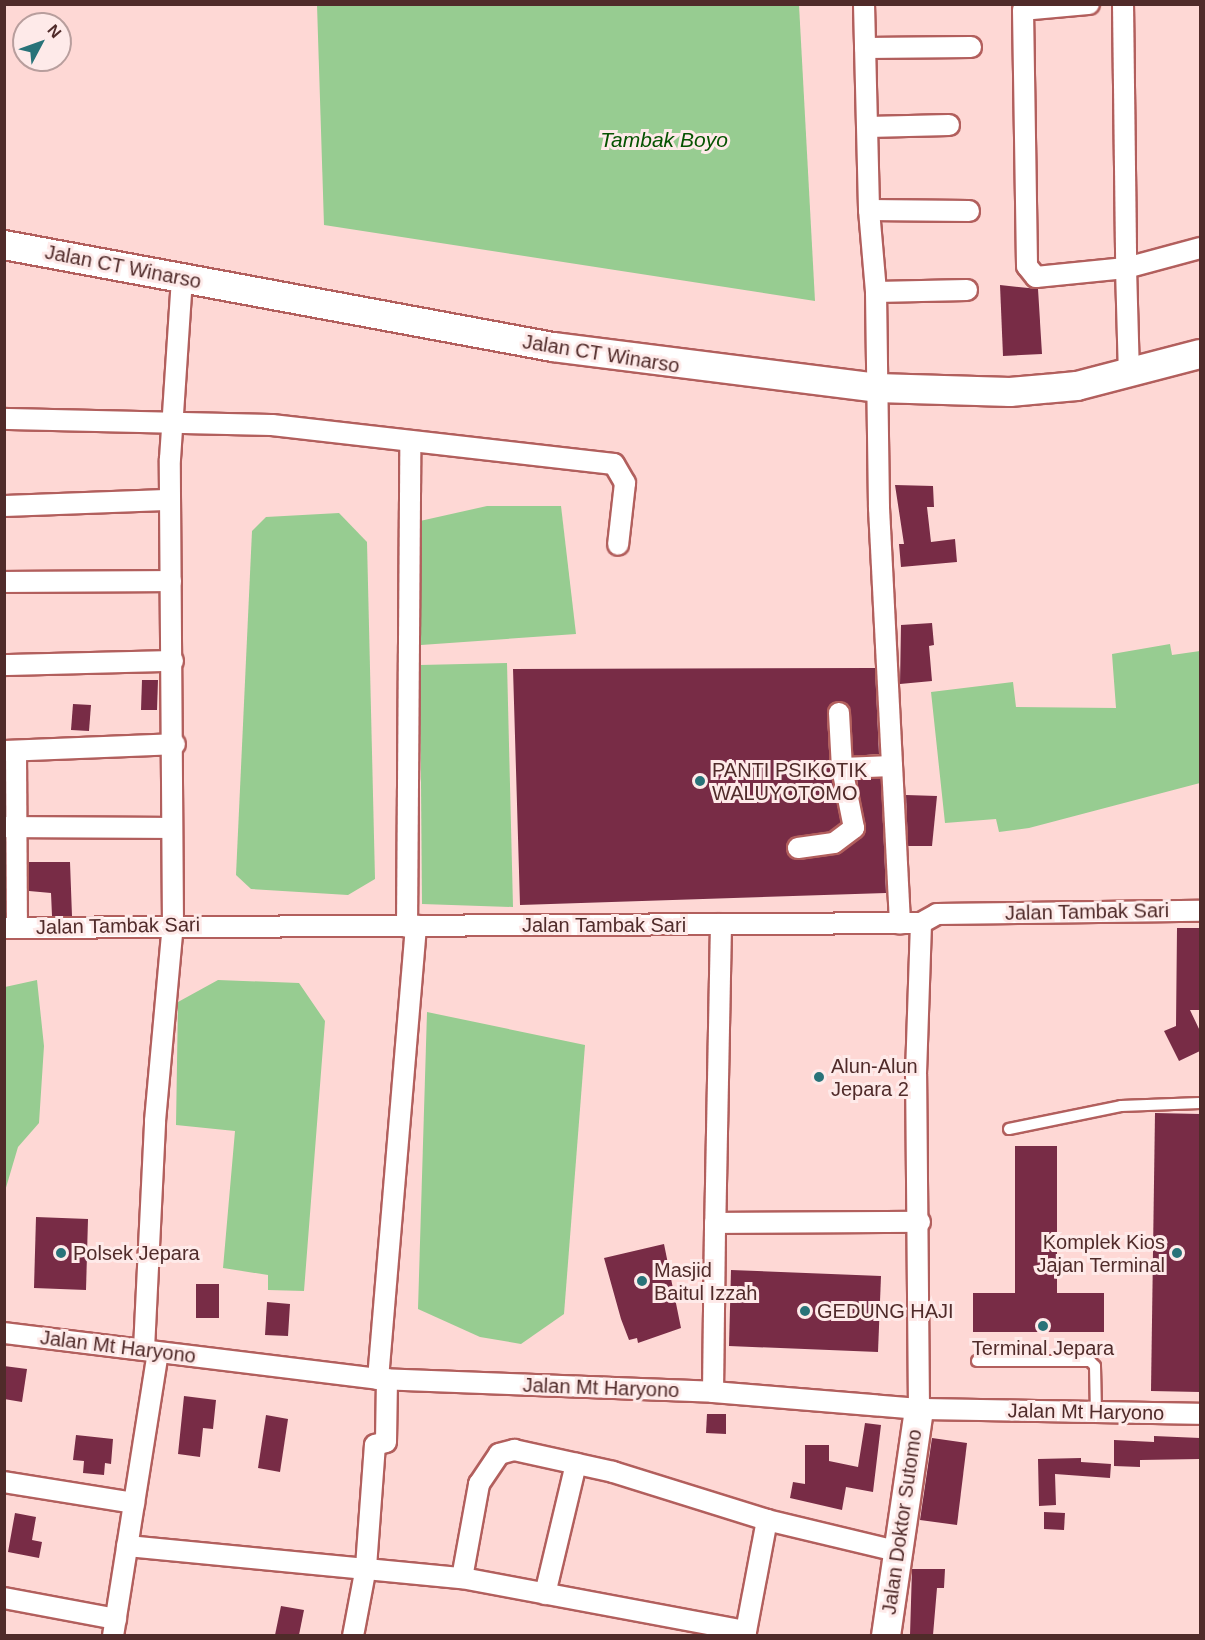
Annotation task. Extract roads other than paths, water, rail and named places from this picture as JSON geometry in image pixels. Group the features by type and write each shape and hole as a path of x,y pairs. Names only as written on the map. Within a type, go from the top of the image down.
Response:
{"street":[{"path":"864,4 868,210 876,292 877,388 900,923"},
{"path":"1089,4 1023,7 1028,271 1041,277 1126,268 1200,248"},
{"path":"1124,4 1126,268 1130,374"},
{"path":"866,48 971,47"},
{"path":"868,127 949,125"},
{"path":"868,210 969,211"},
{"name":"Jalan CT Winarso","path":"4,245 553,347 877,388 1010,392 1077,386 1200,354"},
{"path":"4,1598 114,1627 134,1503 151,1351 155,1121 173,925 170,828 175,744 169,500 182,277"},
{"path":"876,292 967,290"},
{"path":"4,419 172,425 272,424 410,443 614,464 626,483 618,545"},
{"path":"353,1635 366,1567 375,1445 386,1442 383,1379 411,926 410,443"},
{"path":"4,506 169,500"},
{"path":"4,582 171,580"},
{"path":"4,664 173,661"},
{"path":"798,848 834,843 854,828 842,768 839,713"},
{"path":"11,928 10,751 175,744"},
{"path":"842,768 892,766"},
{"path":"11,827 170,828"},
{"name":"Jalan Tambak Sari","path":"11,928 173,925 921,923 937,914 1200,911"},
{"path":"918,1410 920,1222 916,1074 921,923"},
{"path":"713,1392 721,924"},
{"path":"715,1223 920,1222"},
{"name":"Jalan Mt Haryono","path":"4,1333 383,1379 713,1392 918,1410 1200,1414"},
{"name":"Jalan Doktor Sutomo","path":"886,1635 896,1551 918,1410"},
{"path":"462,1578 479,1484 498,1454 514,1450 576,1464 767,1520 896,1551"},
{"path":"545,1594 576,1464"},
{"path":"4,1482 134,1503"},
{"path":"127,1546 366,1567 462,1578 545,1594 680,1627 745,1633 767,1520"}],"lane":[{"path":"1009,1129 1121,1106 1200,1104"},
{"path":"977,1360 1090,1361 1095,1366 1096,1413"}],"water":[{"name":"Tambak Boyo","path":"317,5 799,5 815,301 324,225"},
{"path":"487,506 561,506 576,634 421,645 420,521"},
{"path":"339,513 367,542 375,879 348,895 251,889 236,875 252,531 266,517"},
{"path":"1170,644 1172,655 1200,651 1200,783 1029,828 999,832 996,819 945,823 931,692 1013,682 1016,707 1116,708 1112,654"},
{"path":"507,663 513,907 422,904 420,665"},
{"path":"37,980 44,1046 39,1123 18,1147 5,1191 5,987"},
{"path":"218,980 299,983 325,1021 304,1291 268,1290 268,1275 223,1268 235,1131 176,1125 178,1002"},
{"path":"427,1012 585,1045 564,1314 521,1344 480,1337 418,1309"}],"place":[{"name":"PANTI PSIKOTIK WALUYOTOMO","path":"700,781"},
{"name":"Alun-Alun Jepara 2","path":"819,1077"},
{"name":"Polsek Jepara","path":"61,1253"},
{"name":"Komplek Kios Jajan Terminal","path":"1177,1253"},
{"name":"Masjid Baitul Izzah","path":"642,1281"},
{"name":"GEDUNG HAJI","path":"805,1311"},
{"name":"Terminal Jepara","path":"1043,1326"}]}
